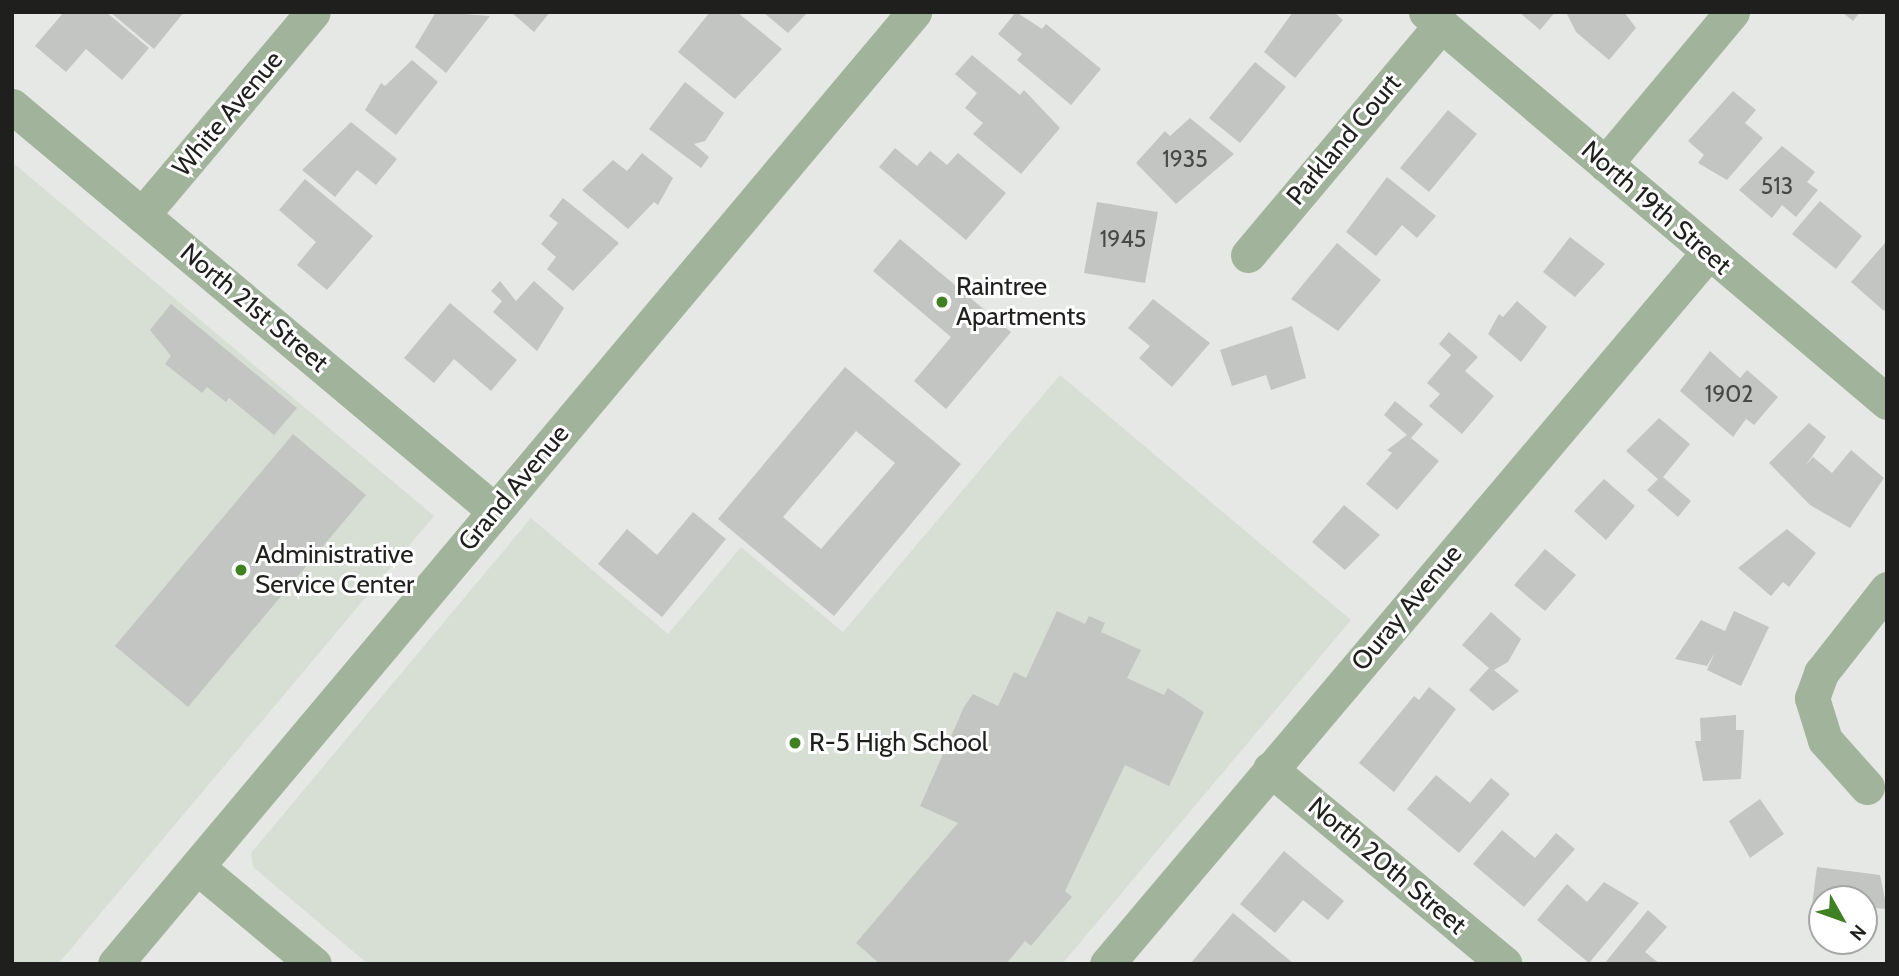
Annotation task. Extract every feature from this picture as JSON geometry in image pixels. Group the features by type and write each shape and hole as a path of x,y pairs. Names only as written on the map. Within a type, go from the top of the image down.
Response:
{"street":[{"name":"White Avenue","path":"142,215 313,12"},
{"name":"Grand Avenue","path":"115,964 914,12"},
{"path":"1605,164 1732,12"},
{"name":"North 19th Street","path":"1433,18 1887,402"},
{"name":"Parkland Court","path":"1248,255 1433,18"},
{"name":"North 21st Street","path":"12,106 495,511"},
{"name":"Ouray Avenue","path":"1107,964 1269,769 1708,253"},
{"path":"1867,788 1825,740 1812,698 1821,673 1887,589"},
{"name":"North 20th Street","path":"1269,769 1505,964"},
{"path":"197,867 314,964"}],"shaded area":[{"path":"12,162 434,516 58,964 12,964"},
{"name":"R-5 High School","path":"1060,375 1351,620 1062,964 368,964 253,867 251,853 531,518 668,634 741,547 843,632"}],"building":[{"path":"64,12 106,12 149,48 122,80 86,49 66,72 35,46"},
{"path":"110,12 184,12 154,49"},
{"path":"436,12 490,16 446,73 415,47"},
{"path":"511,12 550,12 534,32"},
{"path":"710,12 737,12 782,49 735,99 678,52"},
{"path":"763,12 808,12 788,33"},
{"path":"1016,12 1042,29 1046,24 1101,69 1071,105 1017,60 1022,54 998,34"},
{"path":"1293,12 1334,12 1343,20 1295,78 1264,52"},
{"path":"1519,12 1555,12 1540,30"},
{"path":"1566,12 1624,12 1636,28 1609,60 1576,32"},
{"path":"1842,12 1860,12 1853,21"},
{"path":"972,55 1020,95 1024,90 1060,128 1021,174 973,134 983,123 965,108 977,93 955,74"},
{"path":"412,60 438,82 396,135 365,110 381,83 385,86"},
{"path":"1255,62 1286,87 1240,143 1209,118"},
{"path":"685,82 724,113 705,141 694,144 709,157 701,168 649,129"},
{"path":"1733,91 1756,110 1745,123 1763,138 1727,180 1698,163 1704,155 1688,141"},
{"path":"1448,110 1477,134 1429,192 1400,168"},
{"path":"1190,118 1234,154 1176,204 1136,163 1165,131 1170,136"},
{"path":"351,122 397,159 376,185 357,170 335,197 302,170"},
{"path":"1782,146 1815,172 1807,182 1818,190 1796,217 1782,205 1772,218 1739,190"},
{"path":"895,148 917,166 930,151 947,165 958,153 1006,193 966,240 879,167"},
{"path":"642,153 673,178 658,205 654,202 628,229 582,190 613,160 627,171"},
{"path":"1387,177 1436,216 1417,238 1402,225 1376,256 1346,232"},
{"path":"305,179 373,236 327,290 297,265 316,242 279,210"},
{"path":"563,198 619,243 573,291 547,269 556,257 541,244 558,223 549,216"},
{"path":"1820,201 1862,236 1836,269 1792,234"},
{"path":"1097,202 1158,212 1145,283 1084,273"},
{"path":"1570,237 1605,264 1575,297 1543,272"},
{"name":"Raintree Apartments","path":"900,239 1011,332 946,409 914,381 951,337 873,271"},
{"path":"1337,243 1381,280 1338,331 1291,299"},
{"path":"1885,243 1887,308 1884,311 1851,282"},
{"path":"500,281 516,301 534,281 564,308 537,351 493,312 502,301 491,291"},
{"path":"1153,299 1210,343 1172,387 1139,358 1150,346 1128,328"},
{"path":"1517,301 1547,327 1521,362 1488,334 1499,314 1503,317"},
{"path":"450,303 517,360 491,391 454,359 434,383 404,358"},
{"path":"171,304 297,408 274,435 229,398 226,402 207,387 202,393 165,364 171,356 150,330"},
{"path":"1292,326 1306,378 1271,390 1266,375 1232,386 1220,350"},
{"path":"1449,332 1478,357 1465,371 1494,396 1462,434 1429,406 1440,394 1427,383 1451,355 1439,344"},
{"path":"1710,351 1740,378 1747,370 1778,397 1754,425 1746,419 1733,437 1680,391"},
{"path":"845,367 961,464 834,616 718,519","holes":["856,431 895,463 821,549 783,517"]},
{"path":"1395,401 1423,424 1411,438 1439,461 1397,510 1366,484 1392,453 1387,450 1407,435 1384,415"},
{"path":"1659,418 1690,444 1663,477 1691,501 1678,517 1647,490 1658,479 1626,451"},
{"path":"1809,423 1826,437 1805,466 1813,457 1832,473 1851,450 1884,478 1850,528 1810,505 1769,463"},
{"name":"Administrative Service Center","path":"293,434 366,495 188,707 115,646"},
{"path":"1604,479 1635,506 1606,540 1574,511"},
{"path":"1344,505 1380,535 1345,570 1312,542"},
{"path":"693,512 726,539 662,617 598,564 627,529 657,555"},
{"path":"1787,529 1816,553 1789,587 1783,582 1771,596 1738,568"},
{"path":"1545,549 1576,575 1545,611 1514,585"},
{"path":"1057,611 1085,624 1089,616 1105,623 1101,632 1141,650 1127,678 1164,695 1168,688 1204,712 1169,786 1125,765 1065,891 1072,897 1031,946 1025,941 1006,964 880,964 856,943 958,823 920,806 964,707 973,694 998,706 1014,672 1026,678"},
{"path":"1734,611 1769,627 1741,686 1707,670 1715,652 1707,666 1675,659 1701,620 1725,631"},
{"path":"1491,612 1521,639 1508,662 1494,670 1519,691 1493,711 1469,690 1489,668 1462,645"},
{"path":"1429,687 1456,709 1394,792 1359,763 1414,696 1419,700"},
{"path":"1736,715 1736,730 1744,730 1741,779 1703,781 1695,741 1701,741 1700,718"},
{"path":"1436,775 1470,803 1491,778 1510,794 1459,853 1407,809"},
{"path":"1760,799 1784,834 1750,858 1729,821"},
{"path":"1502,830 1535,858 1556,833 1575,849 1524,907 1473,864"},
{"path":"1284,851 1344,901 1328,920 1303,900 1275,933 1240,904"},
{"path":"1817,867 1880,875 1887,909 1878,908 1878,885 1815,885"},
{"path":"1604,882 1639,903 1589,963 1537,920 1567,884 1587,902"},
{"path":"1648,910 1667,927 1645,952 1660,964 1604,964"},
{"path":"1233,913 1294,964 1190,964"}],"place":[{"name":"Raintree Apartments","path":"942,302"},
{"name":"Administrative Service Center","path":"241,570"},
{"name":"R-5 High School","path":"795,743"}]}
